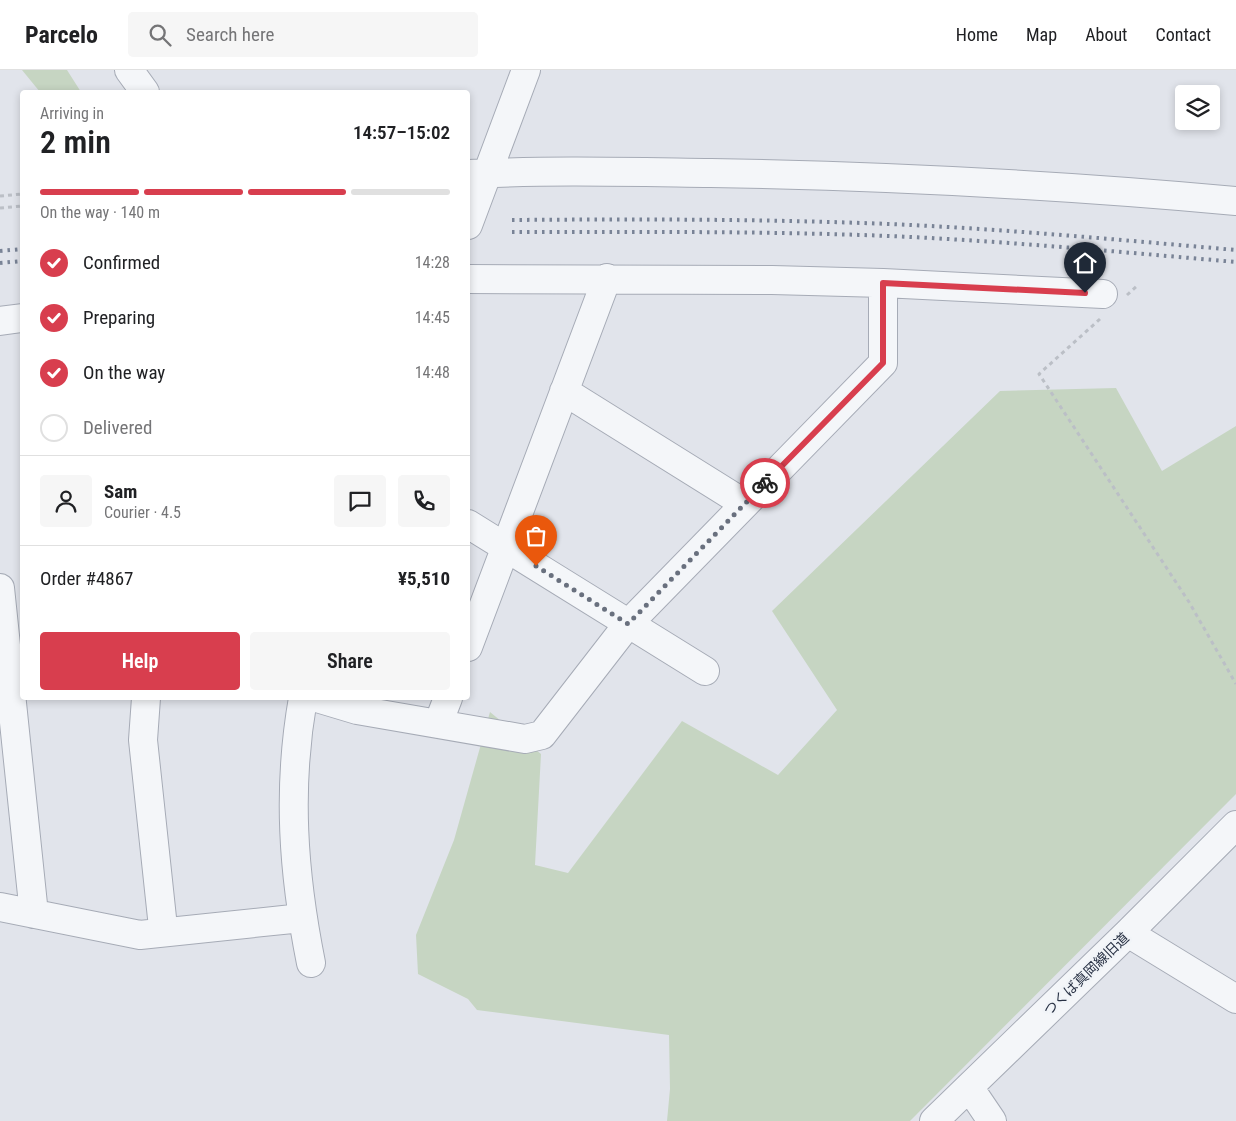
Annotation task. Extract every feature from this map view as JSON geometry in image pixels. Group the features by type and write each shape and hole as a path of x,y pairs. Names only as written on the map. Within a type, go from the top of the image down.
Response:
{"street":[{"path":"129,70 144,90"},
{"path":"470,214 477,173 526,70"},
{"path":"477,173 616,172 888,177 1032,185 1236,201"},
{"path":"470,642 607,278"},
{"path":"470,279 607,278 883,283 1110,303"},
{"path":"324,700 357,710 525,739 542,735 628,624 883,363 883,283"},
{"path":"0,321 20,318"},
{"path":"564,391 745,504"},
{"path":"470,525 704,671"},
{"path":"20,598 0,590 34,914"},
{"path":"146,700 143,740 162,918"},
{"path":"303,700 296,751 293,822 302,918 311,963"},
{"path":"438,724 447,700"},
{"name":"つくば真岡線旧道","path":"934,1121 1128,933 1236,825"},
{"path":"0,906 140,935 302,918"},
{"path":"1128,933 1236,999"},
{"path":"969,1087 992,1121"}],"path":[{"path":"0,196 20,194"},
{"path":"0,208 20,206"},
{"path":"1137,286 1110,303 1039,374 1189,602 1236,684"}],"green space":[{"path":"22,70 67,70 80,90 38,90"},
{"path":"1116,388 1162,471 1236,426 1236,794 910,1121 667,1121 670,1089 669,1035 477,1010 468,999 418,974 416,935 454,840 490,712 541,754 535,865 568,873 682,721 778,775 837,710 772,611 1000,391"}],"railway":[{"path":"512,220 796,221 890,224 1020,232 1236,250"},
{"path":"512,232 842,234 1019,244 1236,262"},
{"path":"0,251 20,249"},
{"path":"0,263 20,261"}],"way so far":[{"path":"536,566 628,624 765,483"}],"route":[{"path":"765,483 883,363 883,283 1085,293"}]}
